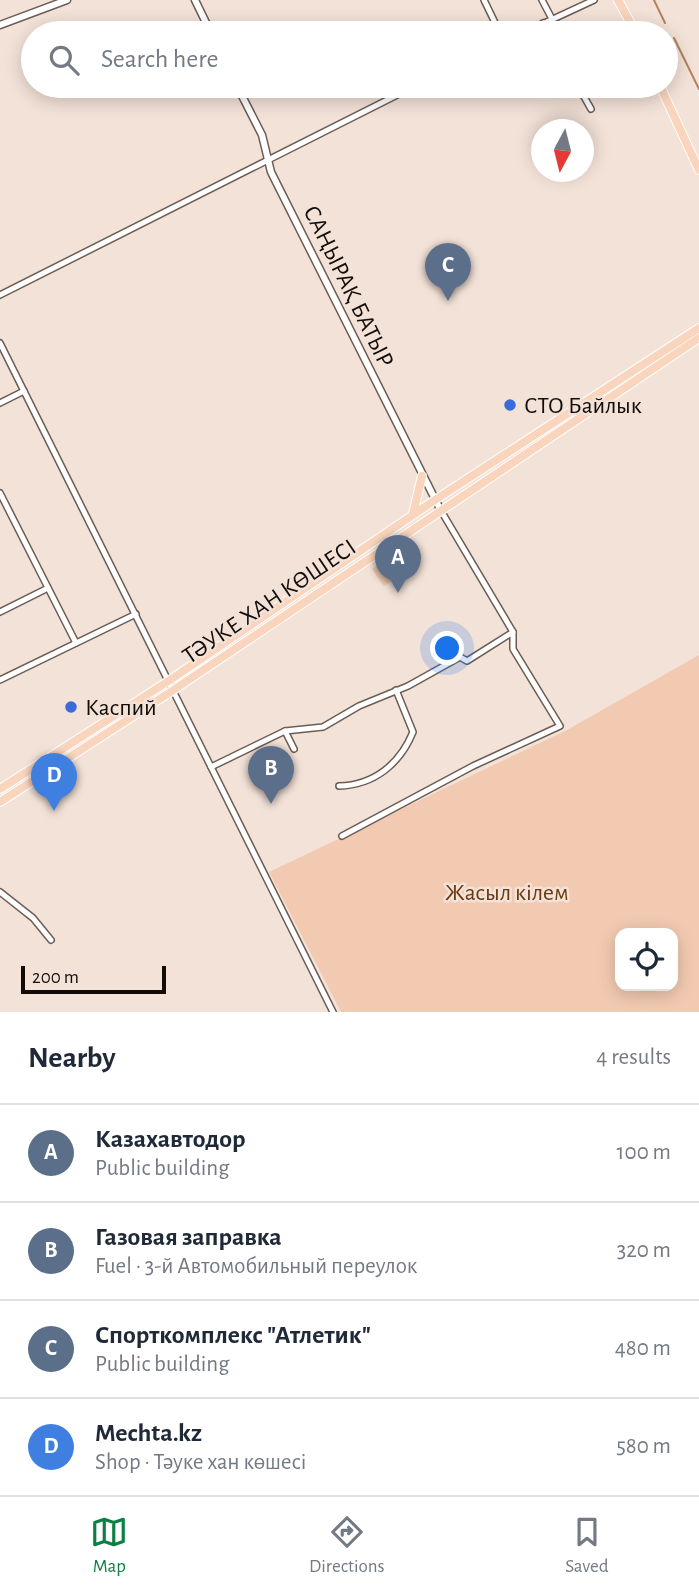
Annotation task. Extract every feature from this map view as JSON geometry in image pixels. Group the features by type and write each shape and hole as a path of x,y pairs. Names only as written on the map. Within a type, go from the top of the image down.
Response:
{"main road":[{"path":"618,0 629,21"},
{"path":"666,98 699,170"},
{"name":"ТӘУКЕ ХАН КӨШЕСІ","path":"0,789 170,687 435,500 699,328"},
{"name":"ТӘУКЕ ХАН КӨШЕСІ","path":"0,802 699,338"},
{"path":"413,515 422,476"}],"street":[{"path":"0,25 67,0"},
{"path":"195,0 205,21"},
{"path":"484,0 494,21"},
{"path":"542,0 552,19"},
{"path":"548,21 594,0"},
{"name":"САҢЫРАҚ БАТЫР","path":"243,98 262,135 271,172 440,509"},
{"path":"0,295 391,98"},
{"path":"585,98 591,109"},
{"path":"0,343 333,1012"},
{"path":"0,403 24,391"},
{"path":"0,493 76,643"},
{"path":"342,836 473,766 560,726 513,649 513,632 440,509"},
{"path":"0,603 2,611 48,588"},
{"path":"0,680 136,614"},
{"path":"211,767 285,731 323,727 359,706 460,657 467,661 513,632"},
{"path":"339,786 367,782 383,774 409,741 413,732 396,690"},
{"path":"285,731 294,749"},
{"path":"0,892 33,918 51,940"}],"green space":[{"path":"399,552 409,570 384,586 372,569"},
{"name":"Жасыл кілем","path":"699,655 699,1012 341,1012 269,872 567,730"}],"waterway":[{"path":"654,0 664,21"},
{"path":"678,46 699,89"}],"place":[{"name":"Спорткомплекс \"Атлетик\"","path":"448,301"},
{"name":"СТО Байлык","path":"510,405"},
{"name":"Казахавтодор","path":"398,593"},
{"name":"Каспий","path":"71,707"},
{"name":"Газовая заправка","path":"271,804"},
{"name":"Mechta.kz","path":"54,811"}]}
